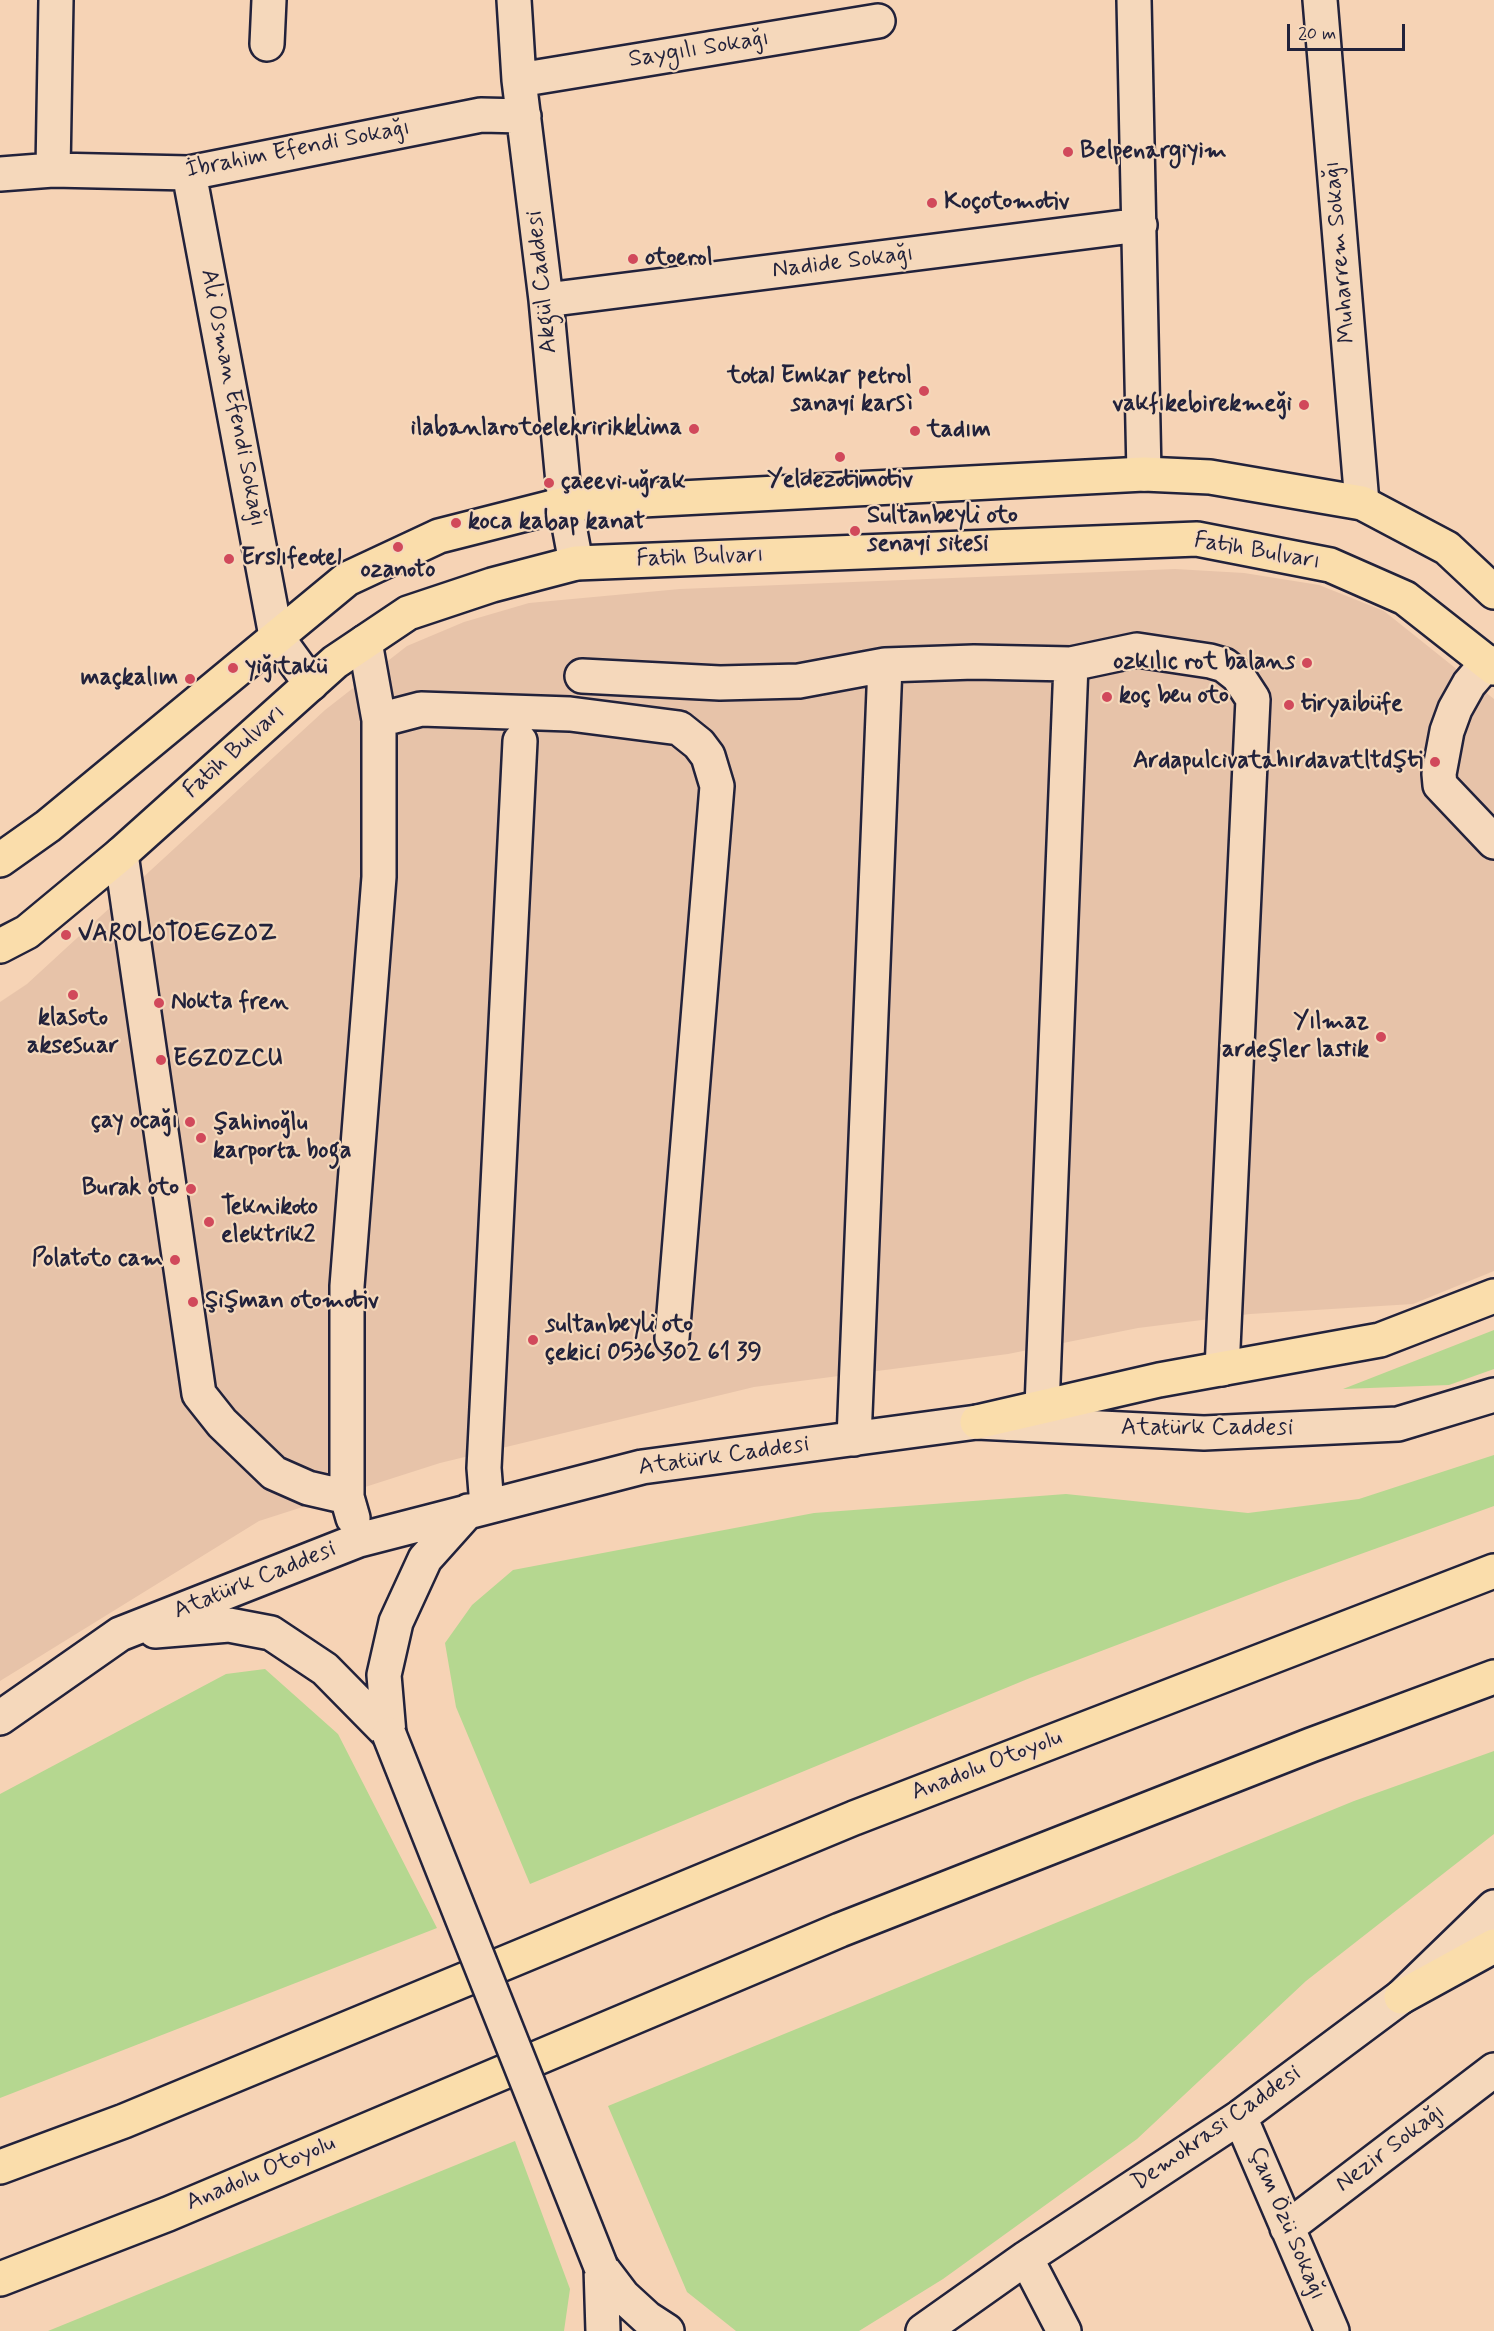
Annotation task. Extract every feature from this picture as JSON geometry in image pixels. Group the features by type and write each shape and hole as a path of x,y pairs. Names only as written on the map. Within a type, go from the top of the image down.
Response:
{"main road":[{"path":"0,860 48,826 347,579 438,536 565,504 1144,474 1210,477 1362,503 1447,548 1494,592"},
{"name":"Fatih Bulvarı","path":"0,946 27,932 121,854 311,684 365,642 408,613 492,585 576,563 1197,539 1330,565 1405,598 1492,662"},
{"path":"977,1422 1222,1369 1380,1340 1494,1296"},
{"name":"Anadolu Otoyolu","path":"0,2167 124,2121 854,1818 1494,1571"},
{"name":"Anadolu Otoyolu","path":"0,2279 168,2214 840,1930 1300,1749 1494,1677"},
{"path":"1401,1996 1494,1946"}],"street":[{"path":"53,170 56,0"},
{"path":"267,44 269,0"},
{"name":"Akgül Caddesi","path":"514,0 519,80 546,300 565,504 576,563"},
{"path":"1134,0 1144,474"},
{"name":"Muharrem Sokağı","path":"1320,0 1362,503"},
{"name":"Saygılı Sokağı","path":"519,80 878,21"},
{"name":"İbrahim Efendi Sokağı","path":"0,174 53,170 189,173 481,115 524,116"},
{"name":"Ali Osman Efendi Sokağı","path":"189,173 276,636 311,684"},
{"name":"Nadide Sokağı","path":"546,300 1140,225"},
{"path":"359,1540 347,1497 347,1286 379,877 379,720 365,642"},
{"path":"582,676 720,683 800,681 885,665 974,662 1071,664 1137,650 1210,661 1224,665 1238,676 1253,699 1222,1369"},
{"path":"1492,662 1469,684 1455,709 1447,731 1439,774 1440,785 1494,842"},
{"path":"1042,1407 1071,664"},
{"path":"854,1439 885,665"},
{"path":"379,720 421,709 570,714 679,728 699,744 708,756 717,786 672,1338"},
{"path":"520,741 484,1468 478,1508 425,1559 396,1622 384,1675 389,1734 601,2267 623,2296 647,2318 667,2331"},
{"path":"121,854 199,1394 222,1423 273,1473 308,1488 347,1497"},
{"name":"Atatürk Caddesi","path":"0,1718 120,1634 359,1540 642,1467 977,1422 1204,1433 1398,1424 1494,1395"},
{"path":"120,1634 229,1625 271,1633 325,1669 389,1734"},
{"name":"Demokrasi Caddesi","path":"923,2331 1026,2258 1240,2117 1401,1996 1494,1906"},
{"name":"Nezir Sokağı","path":"1287,2228 1494,2070"},
{"name":"Çam Özü Sokağı","path":"1240,2117 1332,2331"},
{"path":"1026,2258 1064,2331"},
{"path":"601,2267 603,2331"}],"shaded area":[{"path":"1175,569 1244,573 1319,585 1384,611 1494,699 1494,1271 1413,1304 1250,1314 1138,1328 1008,1354 754,1387 440,1463 259,1521 0,1681 0,1002 27,984 325,710 407,646 464,622 529,603 680,589"}],"green space":[{"path":"1494,1330 1494,1369 1449,1385 1343,1389"},
{"path":"1494,1455 1494,1506 1283,1582 1030,1678 530,1884 456,1707 445,1643 472,1605 513,1570 814,1513 1066,1494 1248,1513 1359,1499"},
{"path":"265,1669 338,1734 437,1928 0,2098 0,1794 226,1674"},
{"path":"1494,1751 1494,1834 1306,1981 1137,2139 943,2279 859,2331 736,2331 687,2292 608,2106 1354,1801"},
{"path":"515,2141 570,2289 564,2331 48,2331"}],"place":[{"name":"Belpenargiyim","path":"1068,152"},
{"name":"Koçotomotiv","path":"932,203"},
{"name":"otoerol","path":"633,259"},
{"name":"total Emkar petrol sanayi karsì","path":"924,391"},
{"name":"vakfıkebirekmeği","path":"1304,405"},
{"name":"ilabanlarotoelekririkklima","path":"694,429"},
{"name":"tadım","path":"915,431"},
{"name":"Yeldezotimotiv","path":"840,457"},
{"name":"çaeevi uğrak","path":"549,483"},
{"name":"koca kabap kanat","path":"456,523"},
{"name":"Sultanbeyli oto senayi sitesi","path":"855,531"},
{"name":"ozanoto","path":"398,547"},
{"name":"Erslıfeotel","path":"229,559"},
{"name":"ozkılıc rot balans","path":"1307,663"},
{"name":"yiğitakü","path":"233,668"},
{"name":"maçkalım","path":"190,679"},
{"name":"koç beu oto","path":"1107,697"},
{"name":"tiryaibüfe","path":"1289,705"},
{"name":"Ardapulcivatahırdavatltdşti","path":"1435,762"},
{"name":"VAROLOTOEGZOZ","path":"66,935"},
{"name":"klasoto aksesuar","path":"73,995"},
{"name":"Nokta fren","path":"159,1003"},
{"name":"Yılmaz ardeşler lastik","path":"1381,1037"},
{"name":"EGZOZCU","path":"161,1060"},
{"name":"çay ocağı","path":"190,1122"},
{"name":"şahinoğlu karporta boga","path":"201,1138"},
{"name":"Burak oto","path":"191,1189"},
{"name":"Teknikoto elektrik2","path":"209,1222"},
{"name":"Polatoto cam","path":"175,1260"},
{"name":"Şişman otomotiv","path":"193,1302"},
{"name":"sultanbeyli oto çekici 0536 302 61 39","path":"533,1340"}]}
